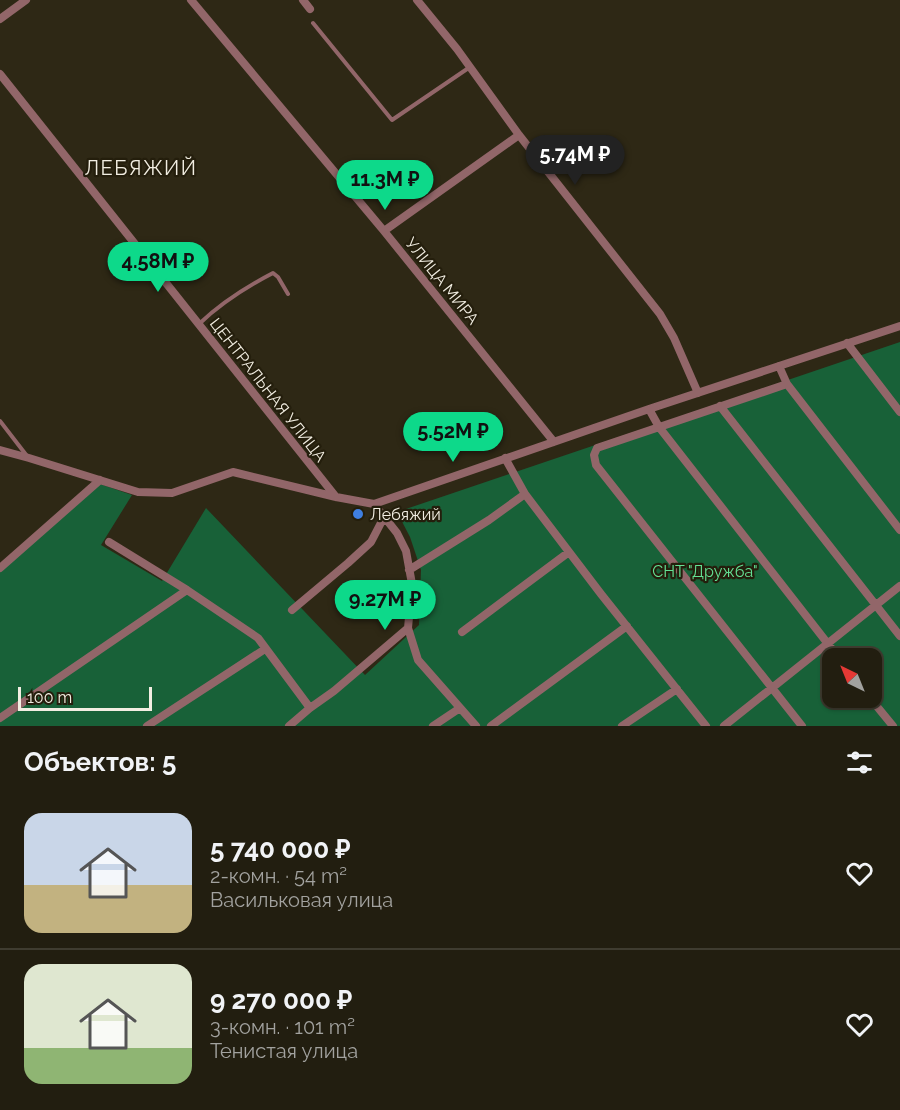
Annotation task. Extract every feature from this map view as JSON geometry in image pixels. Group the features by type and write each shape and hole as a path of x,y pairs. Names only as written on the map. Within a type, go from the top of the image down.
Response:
{"street":[{"path":"0,19 26,0"},
{"name":"УЛИЦА МИРА","path":"191,0 384,231 554,442"},
{"path":"303,0 310,9"},
{"path":"417,0 457,49 519,135 660,314 674,338 698,393"},
{"name":"ЦЕНТРАЛЬНАЯ УЛИЦА","path":"0,74 336,497"},
{"path":"384,231 519,135"},
{"path":"0,450 138,492 172,493 233,472 374,504 649,409 900,326"},
{"path":"847,343 900,412"},
{"path":"779,366 787,384 900,530"},
{"path":"787,384 597,448 594,455 596,465 802,726"},
{"path":"720,406 900,636"},
{"path":"649,409 658,427 830,648"},
{"path":"505,458 525,494 706,726"},
{"path":"0,568 100,480"},
{"path":"409,570 489,520 525,494"},
{"path":"374,504 397,533 406,551 412,584 408,628 418,660 476,726"},
{"path":"292,610 371,542 384,517"},
{"path":"109,542 187,590 258,638 310,708"},
{"path":"462,632 569,552"},
{"path":"724,726 900,586"},
{"path":"0,718 187,590"},
{"path":"491,726 627,626"},
{"path":"289,726 408,628"},
{"path":"147,726 265,649"},
{"path":"622,726 677,689"},
{"path":"433,726 460,708"},
{"path":"878,708 893,726"}],"lane":[{"path":"313,23 392,120 470,67"},
{"path":"198,324 213,310 273,273 288,294"},
{"path":"0,421 29,458"}],"green space":[{"name":"СНТ \"Дружба\"","path":"900,342 900,726 0,726 0,569 97,483 132,495 101,545 162,581 206,508 365,675 419,625 421,570 410,537 397,512"}],"place":[{"name":"Лебяжий","path":"358,514"}],"district":[{"name":"ЛЕБЯЖИЙ","path":"141,168"}]}
